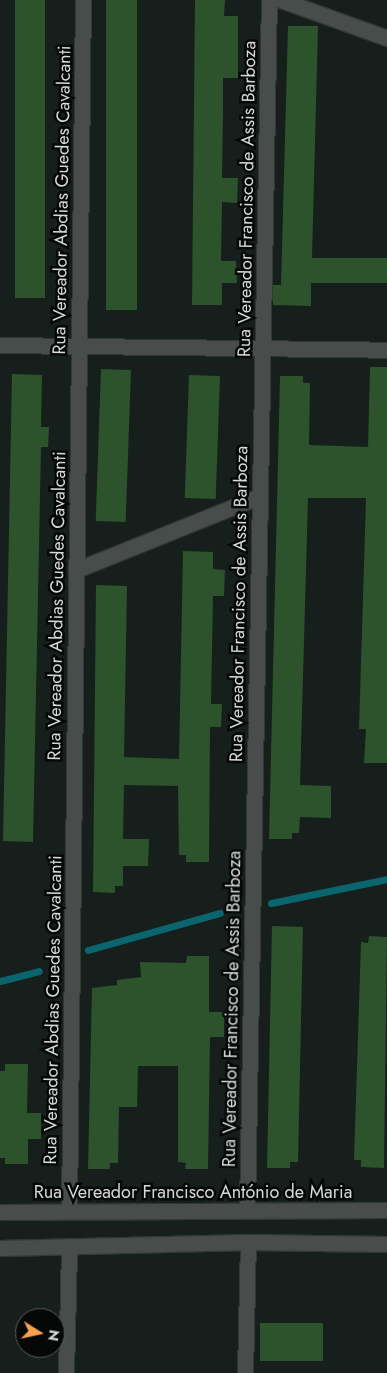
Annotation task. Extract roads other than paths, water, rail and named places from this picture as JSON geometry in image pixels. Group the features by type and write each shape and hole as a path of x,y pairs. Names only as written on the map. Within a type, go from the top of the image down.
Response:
{"street":[{"name":"Rua Vereador Abdias Guedes Cavalcanti","path":"69,1212 83,0"},
{"name":"Rua Vereador Francisco de Assis Barboza","path":"247,1209 269,0"},
{"path":"282,0 387,38"},
{"path":"0,345 263,350 387,350"},
{"path":"76,570 260,496"},
{"name":"Rua Vereador Francisco António de Maria","path":"0,1212 247,1209 387,1210"},
{"path":"245,1373 248,1242"},
{"path":"0,1248 248,1242 387,1244"},
{"path":"66,1373 69,1246"}],"waterway":[{"path":"271,903 387,879"},
{"path":"88,950 220,913"},
{"path":"0,981 39,971"}]}
